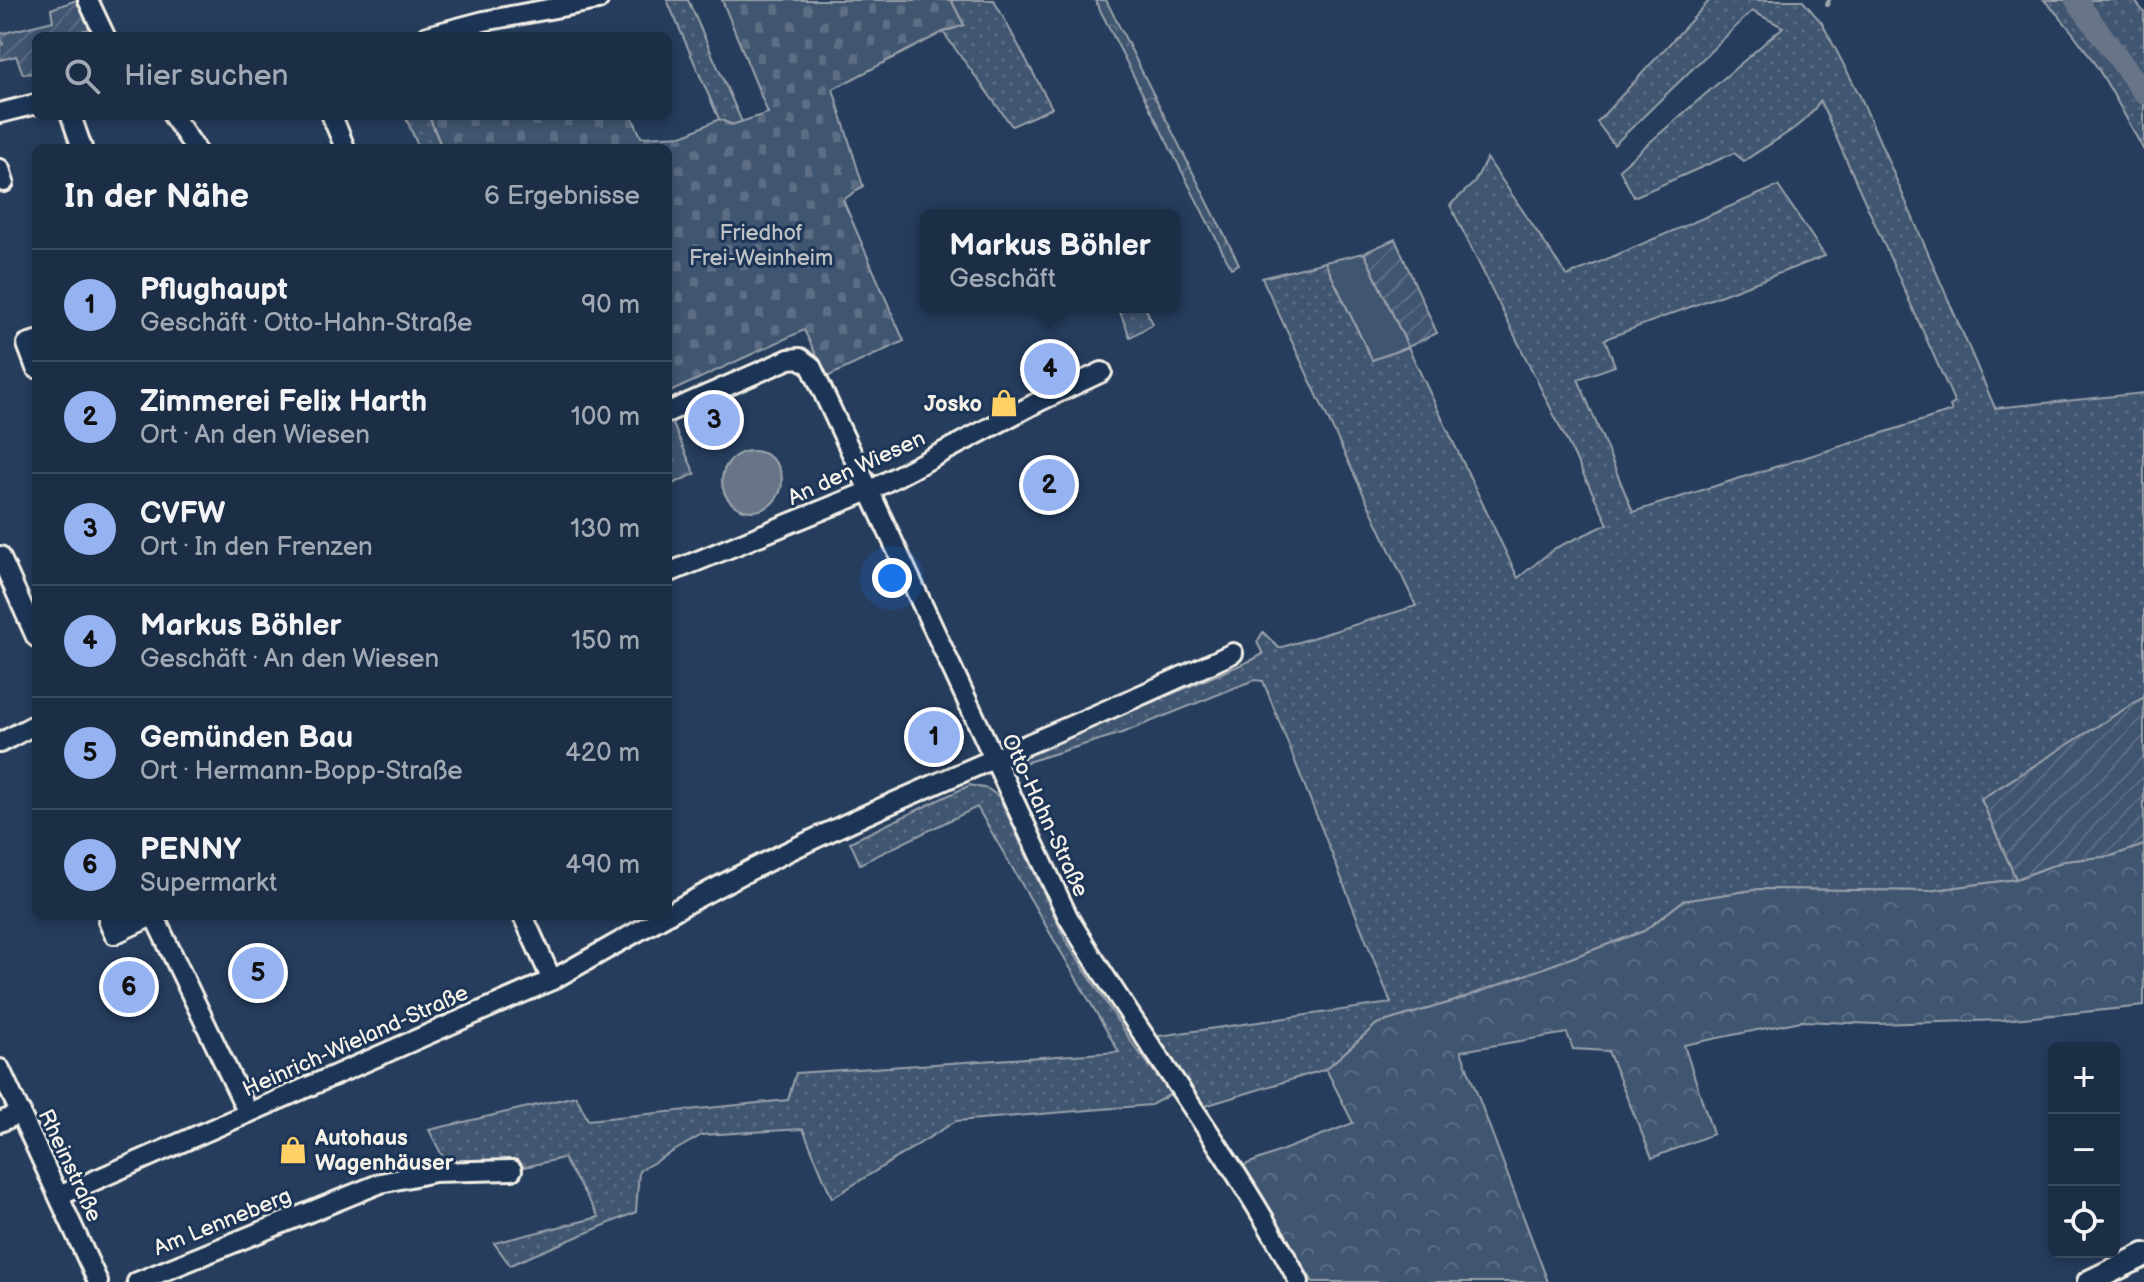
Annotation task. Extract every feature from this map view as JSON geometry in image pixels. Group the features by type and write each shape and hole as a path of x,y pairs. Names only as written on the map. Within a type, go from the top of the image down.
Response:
{"main road":[{"path":"2089,1282 2144,1255"}],"street":[{"path":"88,0 103,32"},
{"path":"442,32 598,0"},
{"path":"0,113 32,105"},
{"path":"72,120 81,144"},
{"path":"176,120 192,144"},
{"path":"334,120 343,144"},
{"name":"Otto-Hahn-Straße","path":"672,410 786,361 800,358 811,366 1068,917 1110,990 1234,1169 1299,1282"},
{"name":"An den Wiesen","path":"672,571 869,491 1102,372"},
{"path":"0,556 32,628"},
{"name":"Heinrich-Wieland-Straße","path":"672,912 740,874 1233,653"},
{"path":"0,743 32,726"},
{"path":"110,920 114,934 144,920"},
{"path":"155,920 248,1113"},
{"path":"525,920 552,980"},
{"name":"Heinrich-Wieland-Straße","path":"59,1196 552,980 657,920"},
{"name":"Rheinstraße","path":"0,1069 98,1282"},
{"path":"0,1122 21,1113"},
{"name":"Am Lenneberg","path":"137,1282 381,1183 434,1172 512,1170"}],"green space":[{"path":"85,0 97,27 78,32 32,32 32,73 23,74 16,56 0,60 0,46 3,44 0,34 53,21 51,9"},
{"path":"667,0 688,0 742,122 732,125 719,119"},
{"name":"Friedhof Frei-Weinheim","path":"722,0 951,0 964,25 943,32 833,89 863,186 843,200 904,341 827,377 804,330 672,391 672,144 440,144 431,120 634,120 641,137 685,135 719,119 732,125 768,113"},
{"path":"951,0 994,0 1052,108 1012,126 943,32 964,25"},
{"path":"1095,0 1106,0 1239,264 1231,268"},
{"path":"1710,0 1802,0 1822,23 1861,98 1995,408 2144,393 2144,697 1981,799 2016,879 1929,891 1760,889 1683,901 1644,931 1455,1001 1377,1024 1326,1069 1195,1109 1145,1038 1391,1003 1263,681 1254,680 1125,732 1021,764 1011,771 1016,760 1263,654 1257,642 1263,632 1279,648 1416,606 1262,278 1325,262 1372,360 1408,347 1518,578 1555,548 1608,524 1450,205 1474,183 1487,158 1567,276 1778,186 1825,256 1605,339 1615,366 1578,379 1633,512 1952,411 1950,406 1955,403 1820,101 1796,127 1744,161 1734,153 1634,197 1619,169 1783,27 1752,11 1614,145 1597,122"},
{"path":"2044,0 2134,0 2144,12 2144,151 2087,53"},
{"path":"407,120 431,120 440,144 417,144"},
{"path":"1395,239 1437,333 1408,347 1364,253"},
{"path":"1364,253 1408,347 1372,360 1325,262"},
{"path":"1120,313 1148,313 1153,324 1130,337"},
{"path":"672,422 695,474 672,484"},
{"path":"2144,697 2144,845 2111,856 2064,861 2016,879 1981,799"},
{"path":"970,785 988,789 999,797 1065,939 1132,1043 1171,1094 1151,1105 956,1121 832,1198 803,1129 702,1135 639,1171 636,1212 510,1265 494,1243 599,1217 563,1158 512,1170 450,1171 429,1130 576,1096 588,1120 788,1100 796,1073 1119,1052 977,807 860,864 850,842"},
{"path":"2144,845 2144,1006 2003,1020 1877,1024 1801,1021 1684,1045 1713,1134 1652,1158 1608,1051 1573,1049 1567,1033 1461,1051 1548,1282 1313,1282 1242,1166 1353,1123 1326,1069 1377,1024 1455,1001 1644,931 1683,901 1760,889 1929,891 2016,879 2064,861 2111,856"}],"shaded area":[{"path":"752,451 764,453 773,460 780,469 780,493 773,502 764,509 752,511 740,509 731,502 724,493 722,481 724,469 731,460 740,453"}],"waterway":[{"path":"1827,5 1829,0"},
{"path":"2076,0 2144,93"}],"place":[{"name":"Markus Böhler","path":"1050,369"},
{"name":"Josko","path":"1004,403"},
{"name":"CVFW","path":"714,420"},
{"name":"Zimmerei Felix Harth","path":"1049,485"},
{"name":"Pflughaupt","path":"934,737"},
{"name":"Gemünden Bau","path":"258,973"},
{"name":"PENNY","path":"129,987"},
{"name":"Autohaus Wagenhäuser","path":"293,1150"}]}
